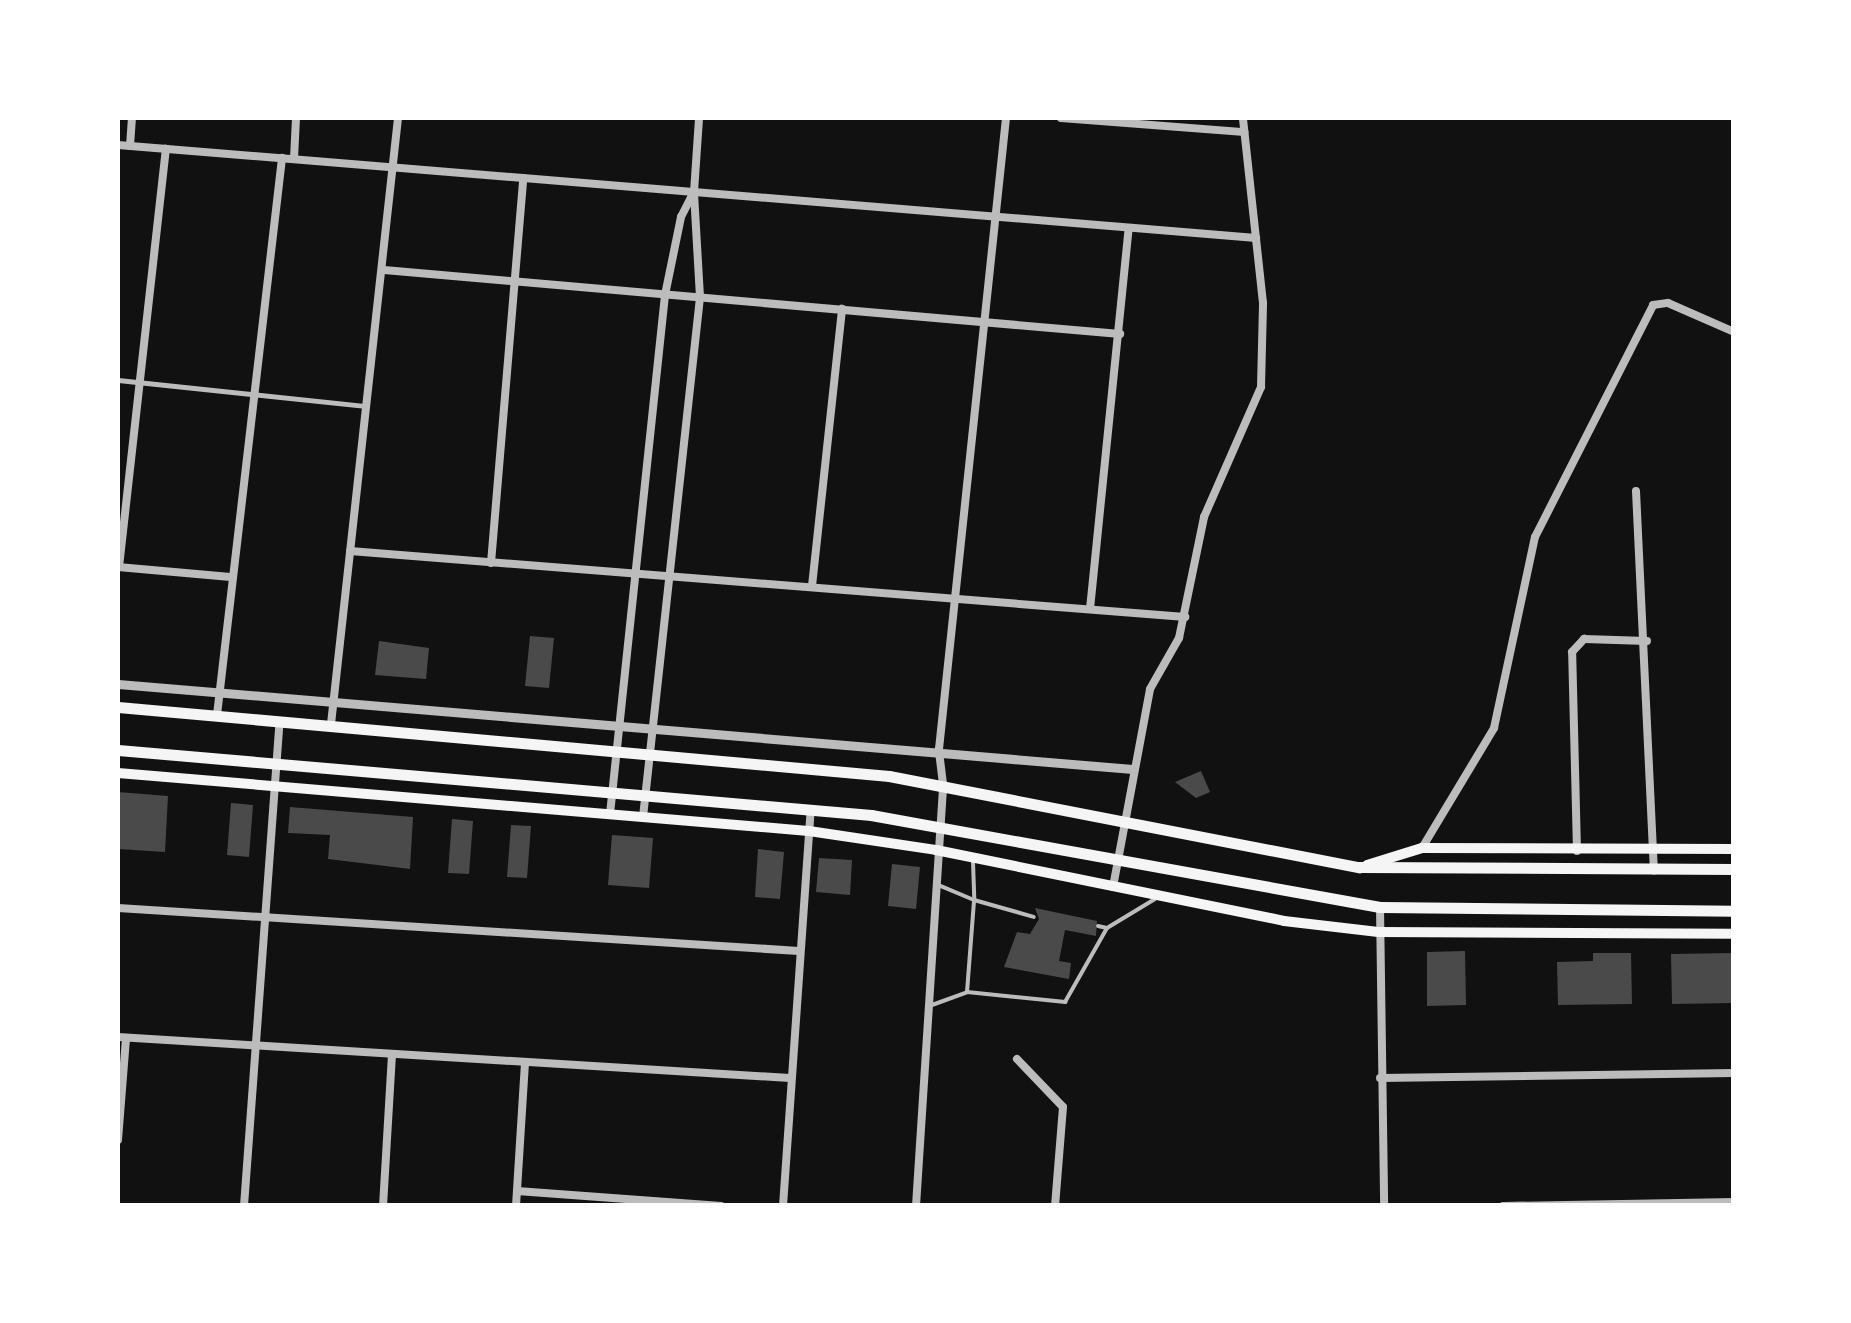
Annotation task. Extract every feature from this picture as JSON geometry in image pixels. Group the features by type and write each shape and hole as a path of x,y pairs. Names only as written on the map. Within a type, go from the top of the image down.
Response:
{"main road":[{"path":"118,707 616,750 943,784 1359,867 1734,869"},
{"path":"118,750 811,809 940,825 1119,862 1380,907 1734,911"},
{"path":"118,773 809,831 936,850 1160,896 1378,932 1734,934"},
{"path":"1359,867 1422,848 1577,852 1734,849"}],"street":[{"path":"130,146 132,118"},
{"path":"294,159 296,118"},
{"path":"331,724 398,118"},
{"path":"643,817 700,297 694,192 700,118"},
{"path":"916,1206 943,784 939,750 1006,118"},
{"path":"1061,118 1244,132"},
{"path":"1114,887 1129,822 1132,770 1150,688 1185,618 1204,517 1261,387 1256,238 1243,118"},
{"path":"118,145 1256,238"},
{"path":"166,149 118,567 231,577"},
{"path":"217,715 282,158"},
{"path":"491,563 519,282 522,178"},
{"path":"610,814 665,295 681,217 694,192"},
{"path":"1090,608 1129,228"},
{"path":"384,270 1120,334"},
{"path":"1422,848 1494,728 1526,566 1556,488 1658,302 1734,332"},
{"path":"812,586 842,309"},
{"path":"118,380 367,406"},
{"path":"1636,491 1647,641 1654,871"},
{"path":"350,552 667,574 1185,618"},
{"path":"1577,852 1572,652 1584,639 1647,641"},
{"path":"118,684 939,750 1132,770"},
{"path":"244,1206 280,720"},
{"path":"783,1206 811,809"},
{"path":"1380,907 1384,1206"},
{"path":"118,908 799,952"},
{"path":"118,1140 122,1037 790,1078"},
{"path":"383,1206 392,1054"},
{"path":"1016,1059 1063,1107 1055,1206"},
{"path":"516,1206 525,1062"},
{"path":"1380,1078 1734,1073"},
{"path":"518,1191 721,1206"},
{"path":"1504,1206 1734,1202"}],"lane":[{"path":"967,992 973,858"},
{"path":"934,883 974,900 1034,916"},
{"path":"928,1007 967,992 1065,1002 1107,928 1160,896"},
{"path":"1098,926 1107,928"}],"building":[{"path":"530,636 554,638 549,688 525,686"},
{"path":"379,641 429,648 426,679 375,675"},
{"path":"1201,771 1210,792 1196,798 1175,782"},
{"path":"118,792 168,796 165,852 118,849"},
{"path":"231,803 253,805 249,857 227,855"},
{"path":"290,807 413,817 410,869 328,859 330,835 288,833"},
{"path":"452,819 473,821 469,874 448,873"},
{"path":"511,825 531,826 527,878 507,877"},
{"path":"612,835 653,838 649,888 608,885"},
{"path":"758,849 784,852 780,899 755,897"},
{"path":"819,858 852,860 850,895 816,892"},
{"path":"892,864 920,867 916,909 888,906"},
{"path":"1035,908 1097,921 1096,936 1065,930 1059,961 1071,963 1069,979 1004,967 1017,932 1030,934 1039,919"},
{"path":"1465,951 1466,1005 1427,1006 1427,952"},
{"path":"1593,953 1631,953 1632,1004 1558,1005 1557,962 1593,961"},
{"path":"1734,953 1734,1003 1672,1004 1671,954"}]}
